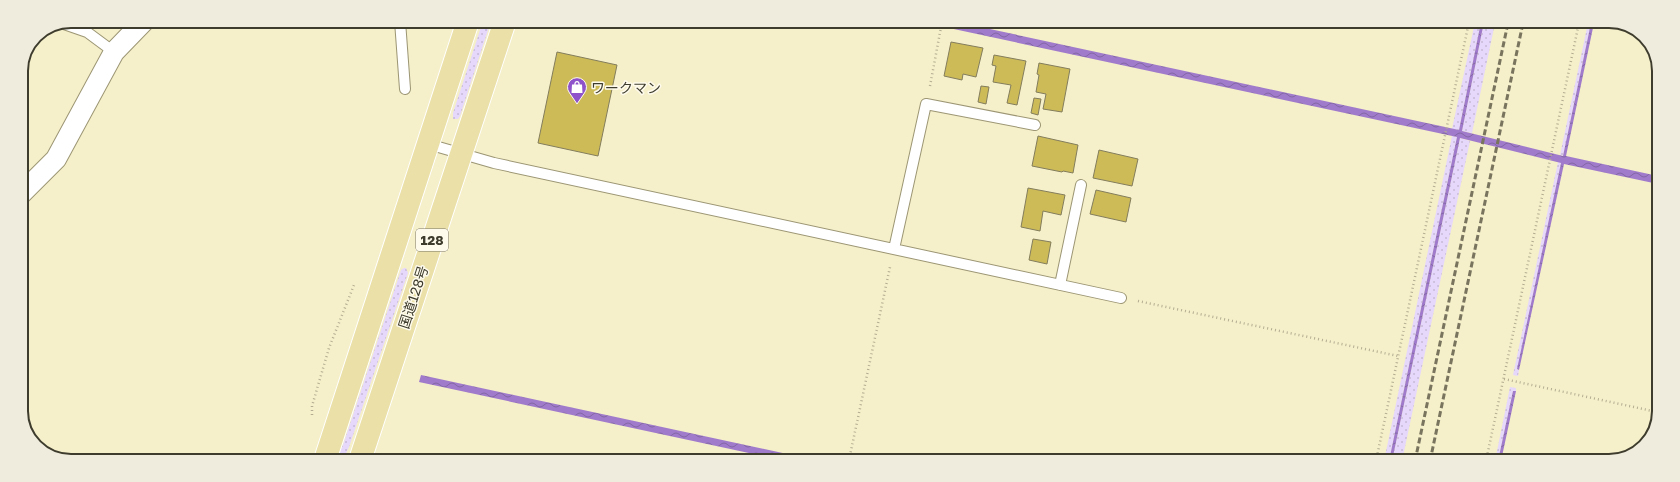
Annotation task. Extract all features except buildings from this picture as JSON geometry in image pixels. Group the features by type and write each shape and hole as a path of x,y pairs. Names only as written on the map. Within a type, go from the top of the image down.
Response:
{"highway":[{"name":"128","path":"326,454 466,28"},
{"name":"国道128号","path":"362,454 502,28"}],"street":[{"path":"28,187 56,160 114,52 137,28"}],"lane":[{"path":"76,28 88,32 114,52"},
{"path":"401,28 405,89"},
{"path":"894,249 926,104 1035,125"},
{"path":"428,144 460,154 1121,298"},
{"path":"1060,285 1081,185"}],"path":[{"path":"926,104 941,28"},
{"path":"1377,454 1468,28"},
{"path":"1488,454 1578,28"},
{"path":"850,454 894,249"},
{"path":"1121,298 1398,356"},
{"path":"1504,379 1652,411"}],"shaded area":[{"path":"481,28 489,28 458,119 453,119 453,113"},
{"path":"1474,28 1480,28 1459,130 1452,129"},
{"path":"1483,28 1494,28 1472,133 1462,131"},
{"path":"1587,28 1590,28 1563,156 1560,155"},
{"path":"1452,136 1457,137 1390,454 1385,454"},
{"path":"1460,138 1470,141 1403,454 1393,454"},
{"path":"1558,162 1561,163 1517,370 1519,370 1518,376 1513,375"},
{"path":"406,268 408,273 349,447 346,454 339,454 344,442 401,270"},
{"path":"1510,387 1516,388 1516,391 1513,391 1500,454 1496,454"}],"water":[{"path":"949,28 985,28 1459,130 1480,28 1483,28 1462,131 1563,156 1590,28 1593,28 1566,156 1652,175 1652,183 1564,164 1519,370 1517,369 1561,163 1460,138 1393,454 1390,454 1457,137"},
{"path":"421,375 787,454 753,454 419,382"},
{"path":"1513,391 1516,391 1502,454 1500,454"}],"railway":[{"path":"1416,454 1507,28"},
{"path":"1431,454 1522,28"}],"place":[{"name":"ワークマン","path":"577,104"}]}
